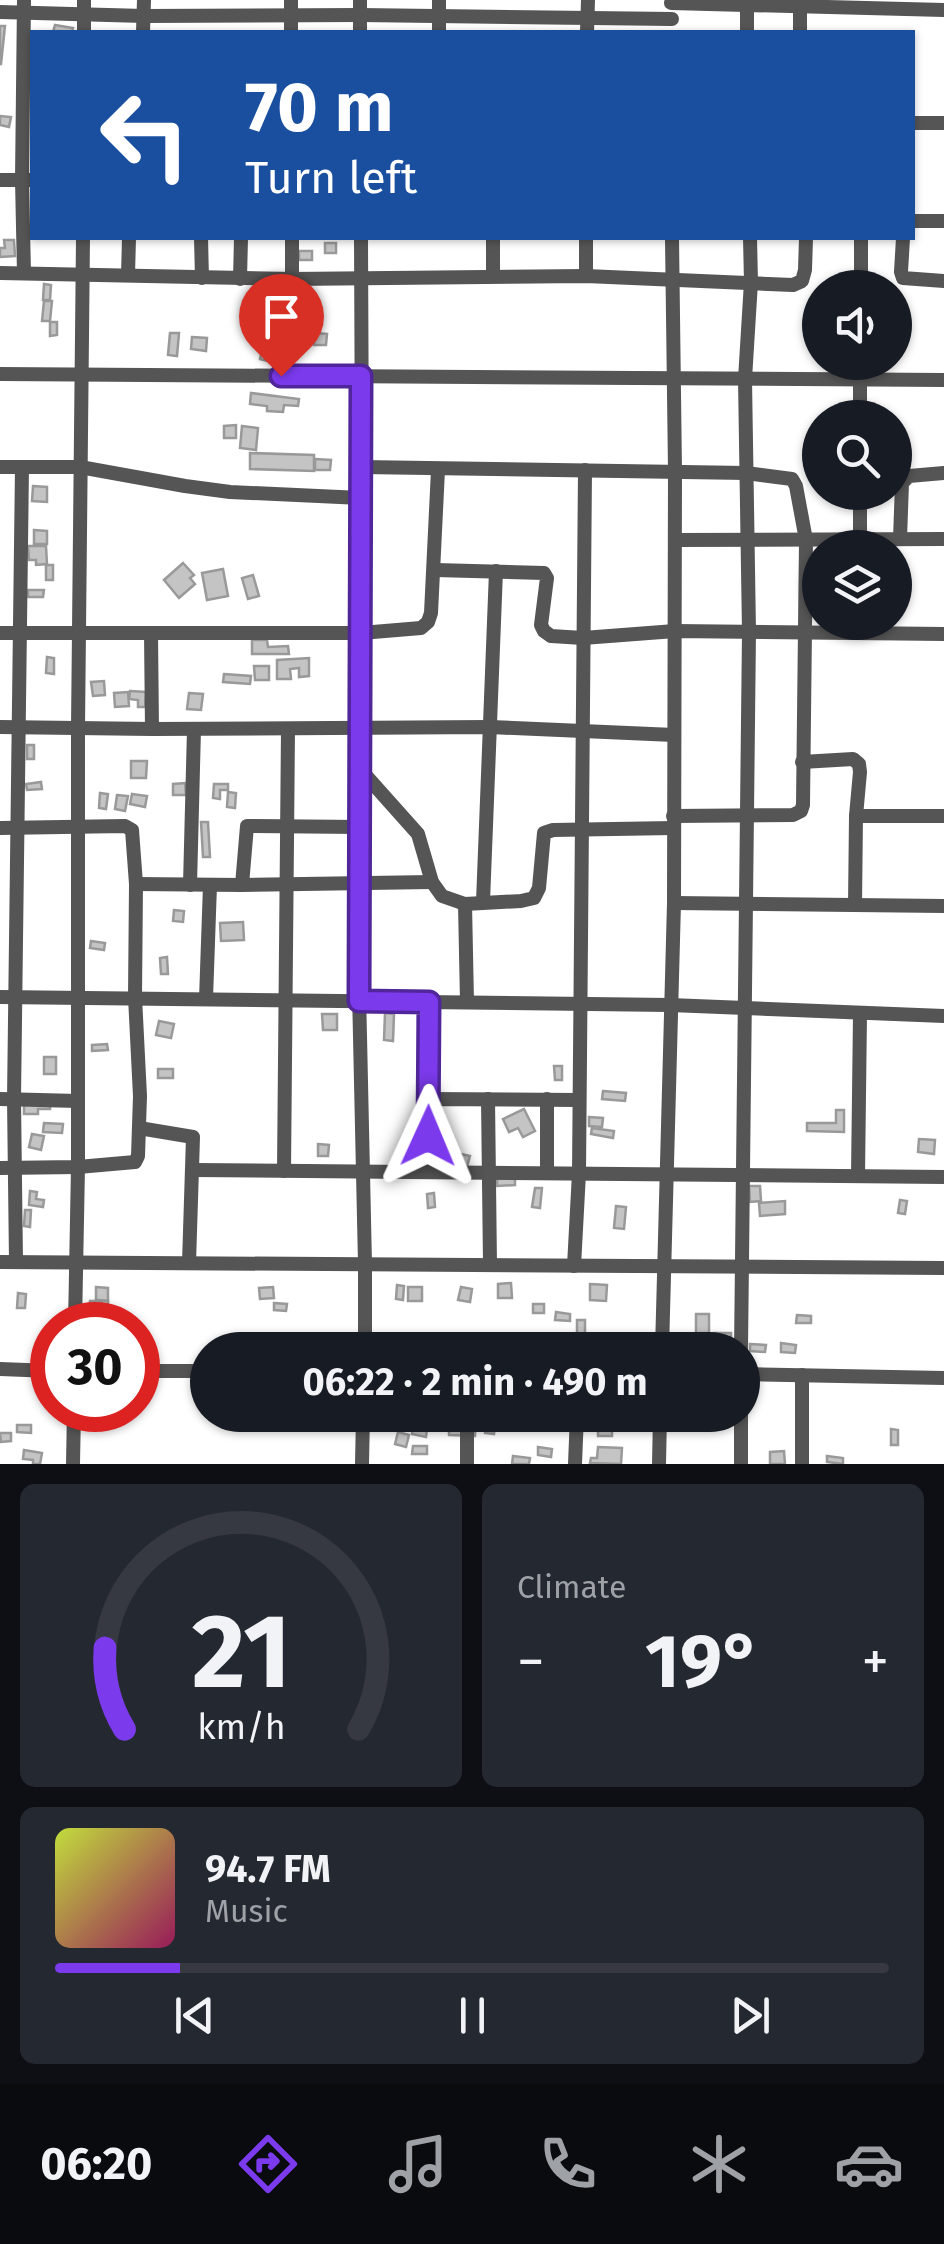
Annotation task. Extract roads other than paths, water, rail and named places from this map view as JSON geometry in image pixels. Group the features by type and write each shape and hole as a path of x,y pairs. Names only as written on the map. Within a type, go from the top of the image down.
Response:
{"street":[{"path":"588,0 588,26"},
{"path":"0,12 24,6 438,8 531,25 672,26 671,1 944,10"},
{"path":"747,2 747,30"},
{"path":"24,6 24,273"},
{"path":"800,6 800,30"},
{"path":"915,123 944,124"},
{"path":"0,180 27,180"},
{"path":"915,222 944,222"},
{"path":"75,1302 83,240"},
{"path":"128,275 129,240"},
{"path":"202,240 202,278"},
{"path":"240,278 241,240"},
{"path":"292,240 292,279"},
{"path":"361,240 359,1001 364,1332"},
{"path":"493,240 493,276"},
{"path":"586,240 586,276"},
{"path":"662,1332 674,903 676,471 672,240"},
{"path":"742,1332 749,632 745,379 750,240"},
{"path":"0,272 292,279 586,276 793,285 802,281 806,240"},
{"path":"860,240 860,270"},
{"path":"903,240 903,278 944,280"},
{"path":"0,374 802,379"},
{"path":"860,380 860,400"},
{"path":"912,380 944,380"},
{"path":"0,467 80,466 230,492 362,498"},
{"path":"16,1262 7,1168 7,996 17,896 22,467"},
{"path":"362,468 676,471 792,479 804,530"},
{"path":"0,633 361,634 422,628 431,613 438,470"},
{"path":"574,1266 585,470"},
{"path":"900,530 902,483 909,476 944,473"},
{"path":"912,539 944,539"},
{"path":"675,540 802,540"},
{"path":"435,570 544,573 547,578 541,625 551,636 583,638 676,631 802,632"},
{"path":"483,902 496,571"},
{"path":"151,633 152,729"},
{"path":"912,634 944,634"},
{"path":"360,768 418,834 432,882 442,896 465,904 534,898 540,888 544,833 553,830 793,815 801,811 805,640"},
{"path":"0,727 490,727 674,734"},
{"path":"190,885 194,729"},
{"path":"284,1171 288,729"},
{"path":"802,762 853,759 858,764 855,905"},
{"path":"856,816 944,816"},
{"path":"0,828 124,826 132,830 136,884 138,1156 135,1162 7,1168"},
{"path":"242,885 247,826 360,827"},
{"path":"136,884 432,882"},
{"path":"206,999 210,885"},
{"path":"0,896 17,896"},
{"path":"674,903 944,906"},
{"path":"465,904 467,1002"},
{"path":"7,996 670,1005 944,1016"},
{"path":"428,1172 429,1002"},
{"path":"858,1176 860,1014"},
{"path":"7,1099 78,1101"},
{"path":"429,1099 578,1100"},
{"path":"488,1099 490,1265"},
{"path":"546,1173 547,1099"},
{"path":"139,1128 194,1137 189,1263"},
{"path":"194,1170 944,1177"},
{"path":"0,1262 944,1268"},
{"path":"0,1369 30,1370"},
{"path":"160,1371 190,1371"},
{"path":"760,1374 944,1378"},
{"path":"802,1375 802,1464"},
{"path":"73,1464 74,1432"},
{"path":"362,1464 363,1432"},
{"path":"467,1464 468,1432"},
{"path":"575,1464 576,1432"},
{"path":"659,1464 660,1432"},
{"path":"741,1432 741,1464"}]}
